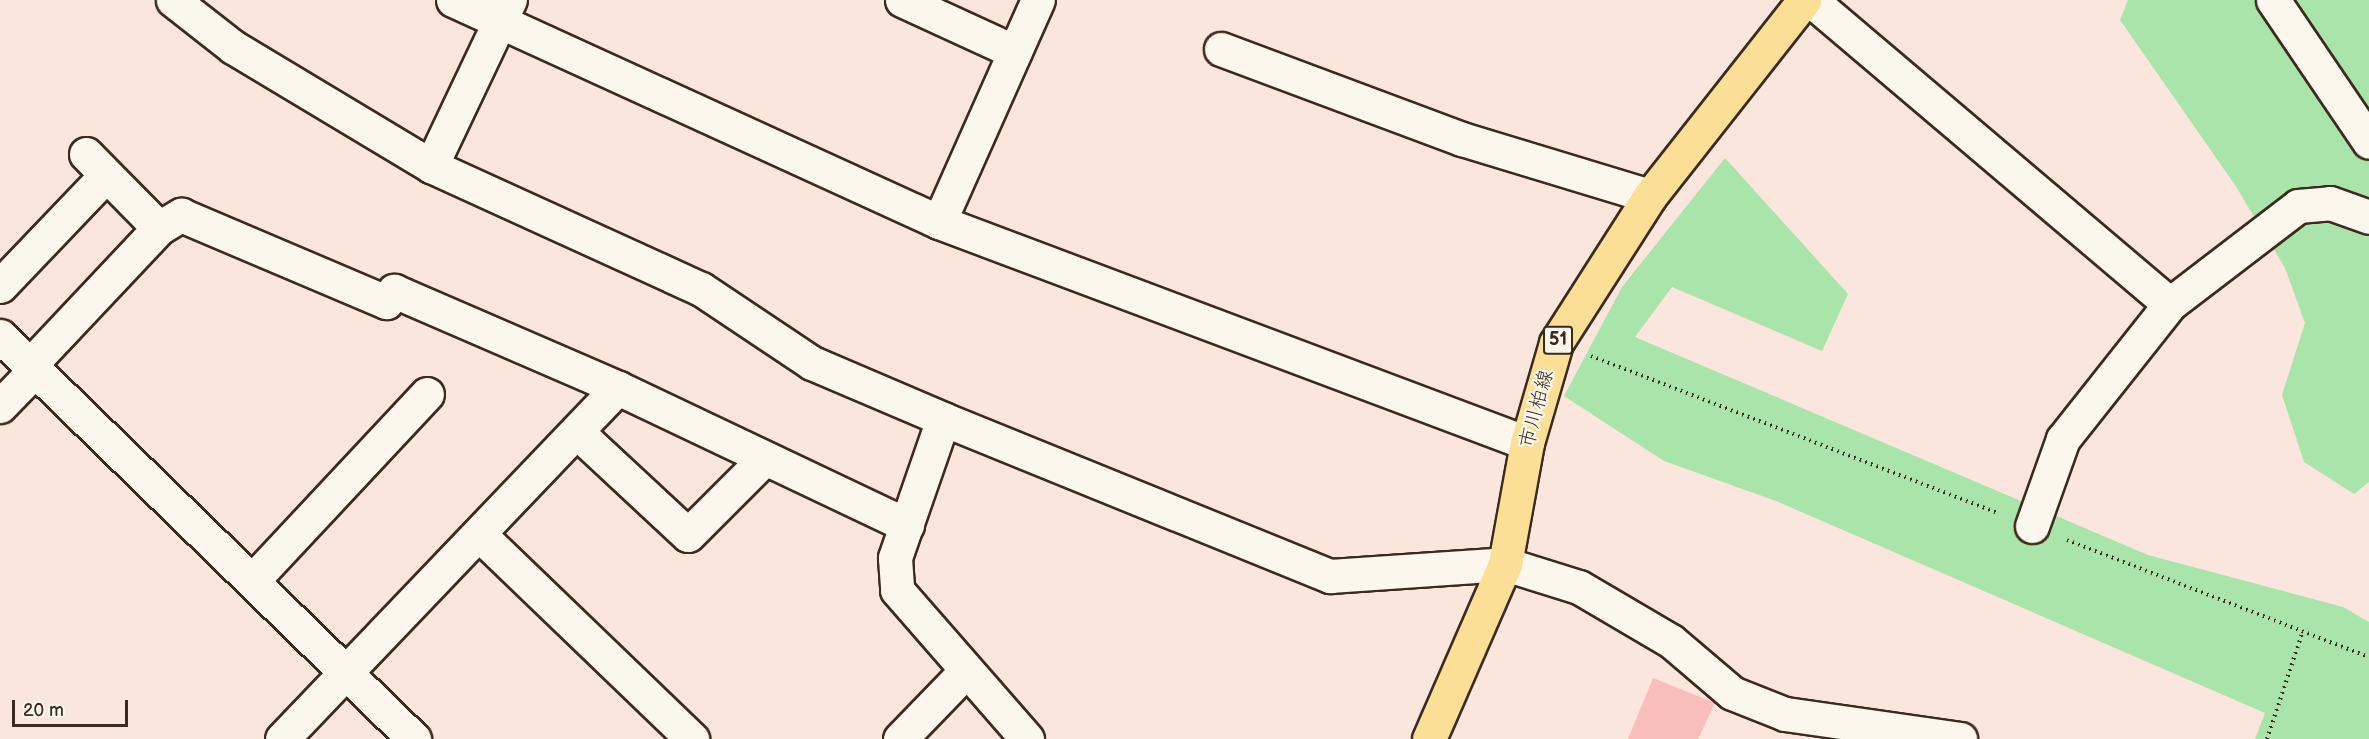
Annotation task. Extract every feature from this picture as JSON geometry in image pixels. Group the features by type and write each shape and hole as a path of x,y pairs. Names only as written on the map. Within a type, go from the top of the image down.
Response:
{"main road":[{"name":"市川柏線","path":"1428,739 1505,564 1527,443 1556,343 1650,196 1804,0"}],"street":[{"path":"173,0 233,47 431,166 701,289 812,363 944,419 1330,576 1505,564 1579,587 1671,641 1732,693 1780,727 1960,739"},
{"path":"453,0 506,11 939,222 1527,443"},
{"path":"902,0 1015,52"},
{"path":"939,222 1038,0"},
{"path":"1811,0 2170,304"},
{"path":"2273,0 2369,142"},
{"path":"431,166 506,11"},
{"path":"1221,49 1462,139 1650,196"},
{"path":"0,286 96,164 159,228"},
{"path":"2032,526 2063,439 2170,304 2298,206 2330,203 2369,217"},
{"path":"0,406 32,367 159,228 181,215 386,302 394,291 618,388 907,525"},
{"path":"0,336 414,739"},
{"path":"282,739 618,388"},
{"path":"252,581 427,394"},
{"path":"944,419 896,558 897,590 1027,739"},
{"path":"577,432 688,535 765,458"},
{"path":"479,534 692,739"},
{"path":"900,739 966,671"}],"path":[{"path":"1556,343 2369,657"},
{"path":"2267,739 2303,631"}],"green space":[{"path":"2128,0 2369,0 2369,482 2354,494 2304,462 2282,395 2305,323 2285,268 2235,185 2120,20"},
{"path":"1725,158 1848,294 1822,351 1672,287 1635,337 2148,555 2343,607 2369,622 2369,739 2255,739 2265,713 1776,501 1664,461 1564,396 1622,287"}],"building":[{"path":"1653,678 1715,703 1698,739 1628,739"}]}
